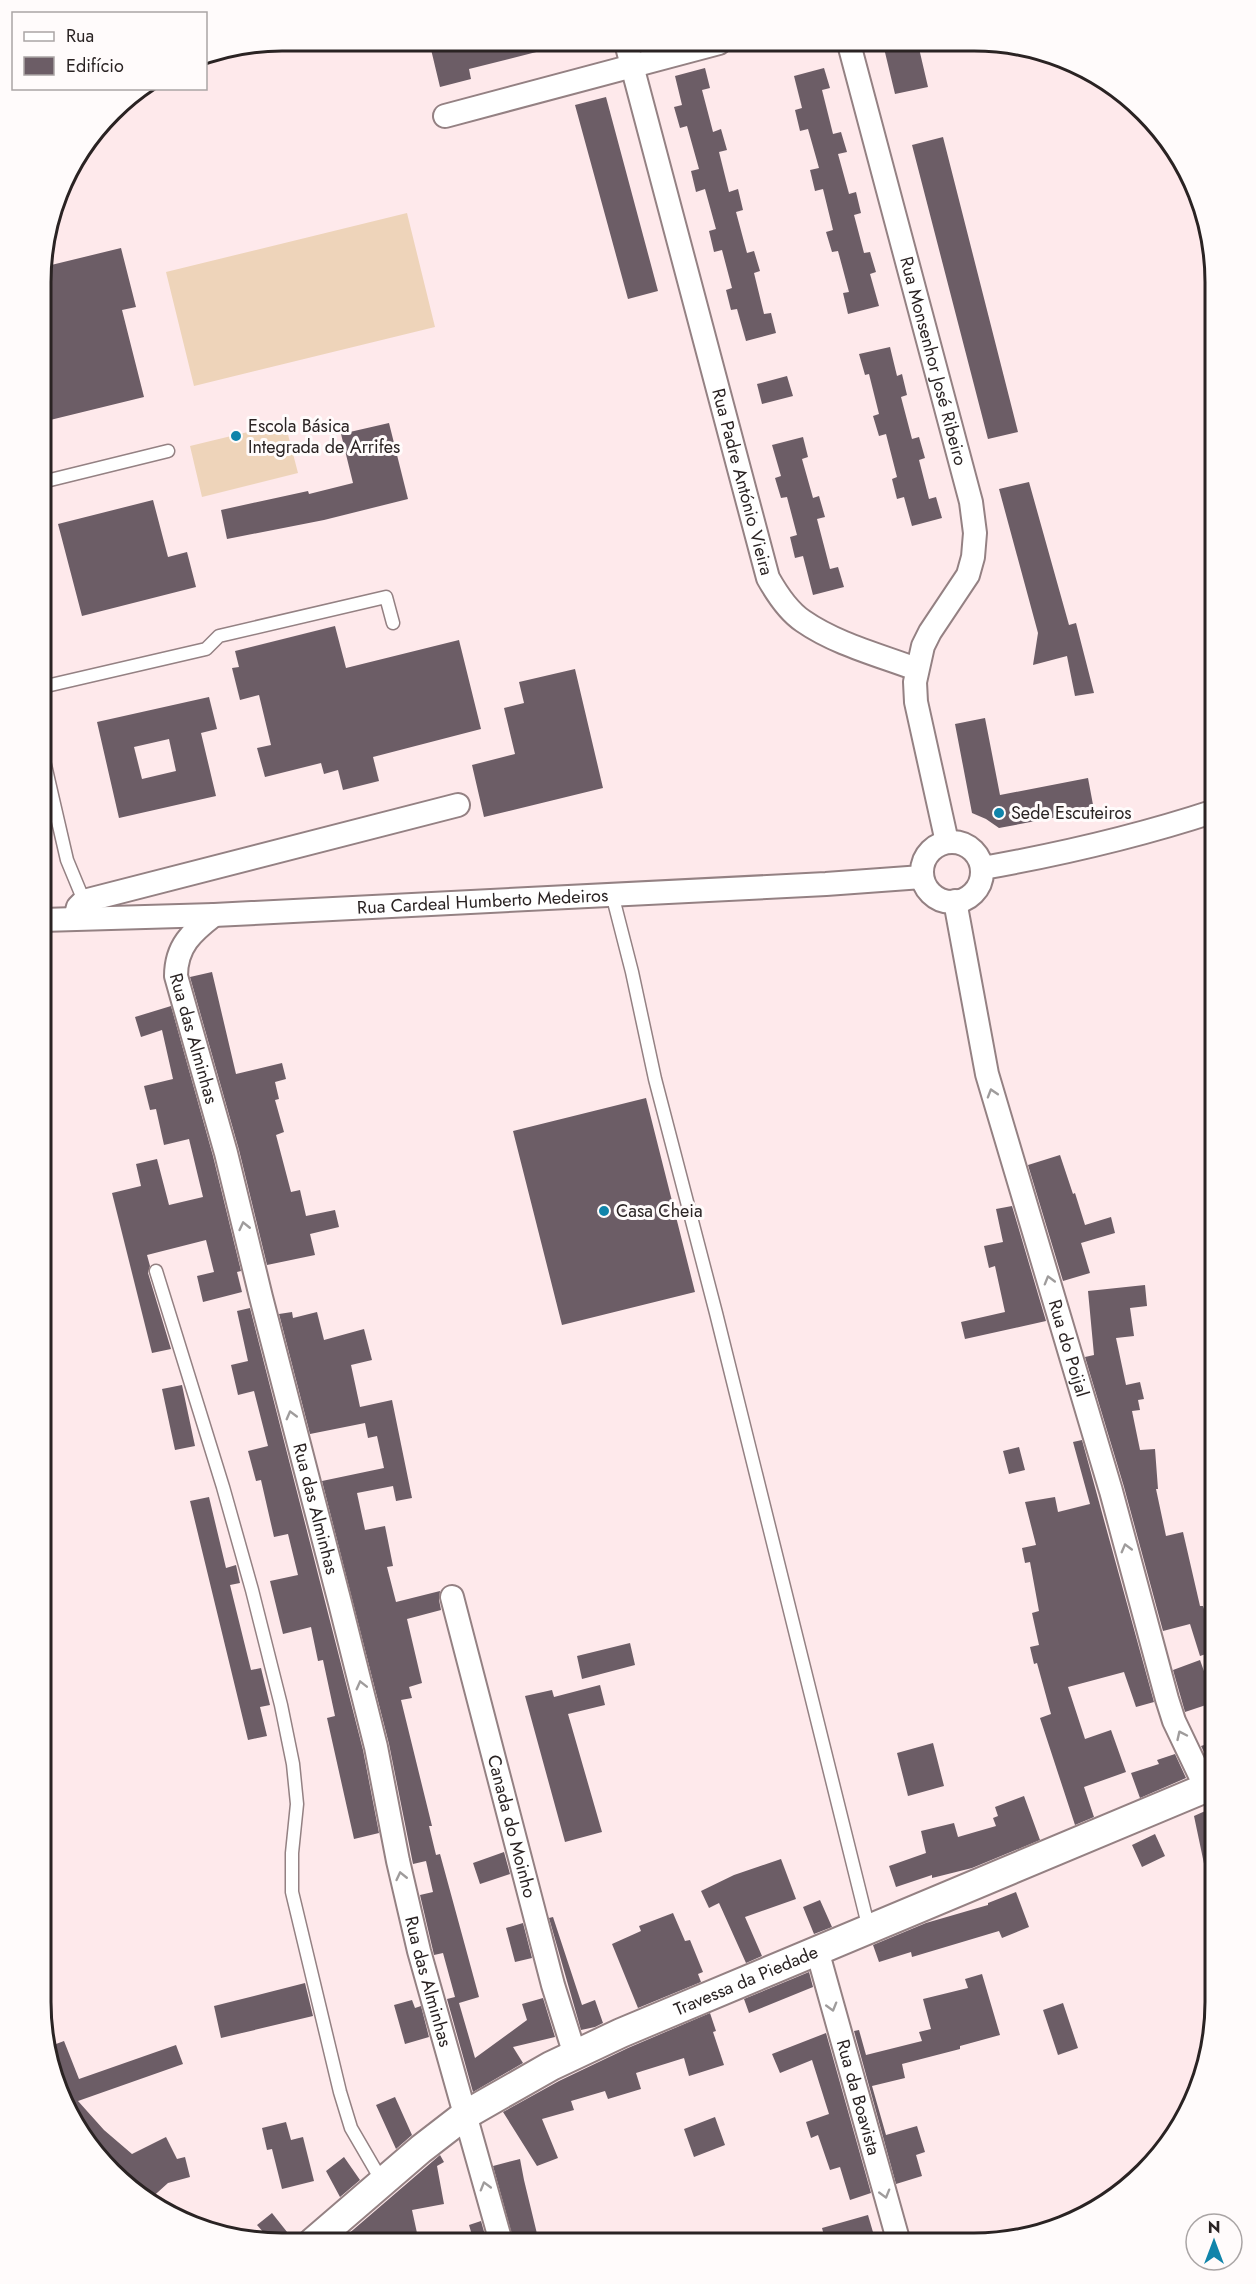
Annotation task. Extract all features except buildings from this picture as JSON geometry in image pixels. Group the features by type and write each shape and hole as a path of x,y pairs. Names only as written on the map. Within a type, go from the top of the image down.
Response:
{"street":[{"name":"Rua Padre António Vieira","path":"628,51 768,578 780,598 802,621 827,635 916,669"},
{"path":"445,116 689,51"},
{"name":"Rua Monsenhor José Ribeiro","path":"851,51 971,502 975,533 973,557 968,575 930,632 916,669"},
{"path":"916,669 916,702 947,842"},
{"path":"80,909 140,887 458,805"},
{"path":"983,868 1115,842 1205,814"},
{"path":"947,842 959,842 970,847 979,856 983,868 982,880 976,891 967,898 955,902 946,901 931,893 922,877 927,854 936,846 947,842"},
{"name":"Rua Cardeal Humberto Medeiros","path":"51,917 80,909 151,917 214,915 826,884 922,877"},
{"path":"140,887 151,917"},
{"name":"Rua do Poijal","path":"955,902 987,1074 1111,1491 1167,1699 1174,1721 1205,1777"},
{"name":"Rua das Alminhas","path":"214,915 192,931 182,946 176,964 176,976 226,1153 376,1747 398,1861 419,1951 498,2233"},
{"name":"Canada do Moinho","path":"452,1597 553,1985 575,2055"},
{"name":"Travessa da Piedade","path":"324,2233 421,2149 465,2115 575,2055 621,2033 1205,1788"},
{"name":"Rua da Boavista","path":"817,1950 896,2233"}],"lane":[{"path":"51,480 168,451"},
{"path":"51,685 206,649 219,636 386,597 393,623"},
{"path":"51,791 80,909"},
{"path":"612,894 632,972 655,1079 716,1313 869,1929"},
{"path":"156,1271 223,1487 281,1705 293,1764 297,1804 292,1853 292,1892 340,2092 351,2127 383,2183"}],"shaded area":[{"path":"407,213 435,327 194,386 166,272"},
{"path":"285,423 298,473 202,497 190,446"}],"place":[{"name":"Escola Básica Integrada de Arrifes","path":"236,436"},
{"name":"Sede Escuteiros","path":"999,813"},
{"name":"Casa Cheia","path":"604,1211"}]}
